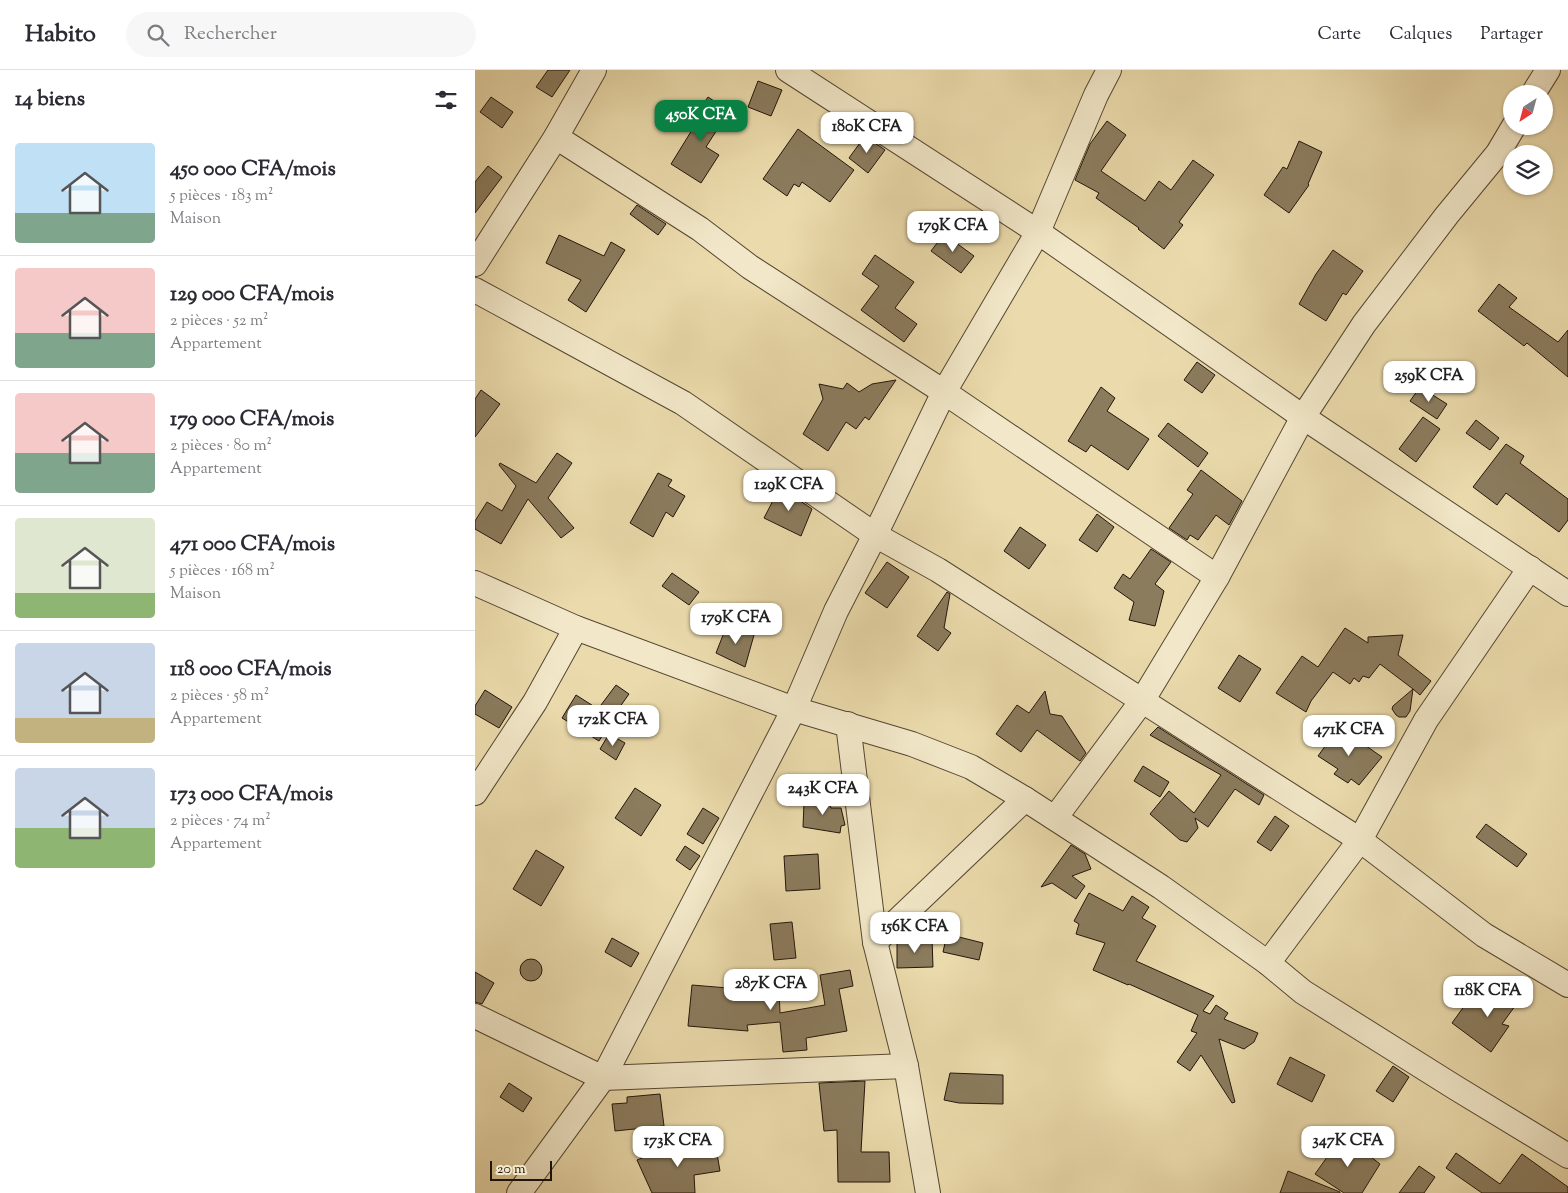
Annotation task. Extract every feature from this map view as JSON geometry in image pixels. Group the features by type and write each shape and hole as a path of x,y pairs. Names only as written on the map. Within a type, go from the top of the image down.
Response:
{"street":[{"path":"475,264 556,137 594,70"},
{"path":"788,70 1038,232 1303,417 1568,594"},
{"path":"519,1193 603,1078 794,709 836,611 944,392 1038,232 1096,94 1109,70"},
{"path":"1538,85 1547,70"},
{"path":"1055,818 1142,701 1217,577 1303,417 1364,324 1447,214 1498,153 1509,135"},
{"path":"556,137 700,229 750,266 944,392 1217,577"},
{"path":"475,290 683,403 875,534 938,570 1360,840 1484,935 1568,985"},
{"path":"1268,963 1360,840 1426,720 1530,568"},
{"path":"475,584 576,628 794,709 912,744 971,767 1025,799 1161,887 1268,963 1303,992 1568,1156"},
{"path":"475,793 535,702 576,628"},
{"path":"847,724 875,942 906,1066 929,1193"},
{"path":"875,942 1025,799"},
{"path":"475,1016 603,1078 906,1066"}],"building":[{"path":"548,70 570,70 552,97 536,87"},
{"path":"758,81 782,90 771,116 748,107"},
{"path":"491,97 513,112 502,128 480,112"},
{"path":"708,97 729,111 706,147 719,155 701,183 671,164 700,117 696,114"},
{"path":"1107,121 1126,135 1101,171 1145,201 1159,181 1171,190 1193,160 1214,175 1179,222 1183,225 1164,249 1139,228 1096,198 1099,193 1075,180 1090,144"},
{"path":"798,129 854,170 830,202 802,182 799,187 794,184 787,196 763,179"},
{"path":"865,136 885,150 868,173 849,158"},
{"path":"1299,141 1322,152 1309,185 1289,213 1264,195 1283,167 1287,169"},
{"path":"488,166 502,177 475,213 475,182"},
{"path":"637,205 666,224 658,235 630,214"},
{"path":"944,234 974,256 961,273 931,251"},
{"path":"559,235 604,256 611,242 625,250 586,312 568,300 581,280 546,263"},
{"path":"1333,250 1363,271 1346,295 1343,293 1326,321 1299,304 1316,274"},
{"path":"875,255 914,282 895,308 917,324 904,342 861,310 879,286 862,274"},
{"path":"1499,284 1517,298 1509,307 1558,342 1568,330 1568,377 1527,343 1524,346 1478,311"},
{"path":"1197,362 1215,375 1202,393 1184,380"},
{"path":"896,380 869,420 865,417 856,429 846,422 828,451 803,434 823,399 819,384 843,389 847,383 859,392 872,384"},
{"path":"1101,387 1115,398 1107,411 1149,439 1128,470 1091,445 1086,452 1068,441"},
{"path":"1420,387 1447,404 1437,419 1410,401"},
{"path":"481,390 500,404 475,437 475,399"},
{"path":"1423,417 1440,429 1416,462 1399,449"},
{"path":"1476,420 1499,438 1490,450 1466,433"},
{"path":"1168,423 1208,453 1198,467 1158,436"},
{"path":"1506,444 1524,456 1520,463 1568,499 1568,520 1559,532 1506,493 1497,505 1473,487"},
{"path":"557,453 572,463 548,498 574,528 561,538 528,499 501,544 475,529 475,521 487,502 502,511 516,486 499,465 500,463 536,483"},
{"path":"1201,470 1242,501 1229,525 1216,515 1198,540 1190,535 1187,540 1169,528 1193,494 1187,490"},
{"path":"658,473 672,480 668,486 685,496 673,517 666,512 653,537 630,523"},
{"path":"780,487 812,509 801,536 764,518"},
{"path":"1097,514 1114,527 1097,552 1079,540"},
{"path":"1020,527 1046,545 1029,569 1004,551"},
{"path":"1151,549 1171,562 1155,584 1164,591 1155,626 1129,620 1134,602 1114,588 1123,574 1130,579"},
{"path":"887,562 909,577 887,608 865,593"},
{"path":"672,573 699,592 689,605 662,586"},
{"path":"947,592 950,594 944,628 951,633 938,651 917,636"},
{"path":"727,625 754,635 745,667 716,653"},
{"path":"1345,628 1368,643 1368,637 1403,635 1398,655 1431,681 1420,695 1380,664 1369,678 1363,676 1359,682 1354,678 1350,684 1333,672 1311,701 1306,712 1276,693 1302,656 1318,667"},
{"path":"1239,655 1261,669 1240,702 1218,688"},
{"path":"616,685 629,694 599,741 562,718 576,695 598,709"},
{"path":"1413,689 1410,711 1406,717 1399,717 1392,709 1393,706"},
{"path":"485,690 512,707 499,728 475,714 475,706"},
{"path":"1045,691 1050,714 1062,716 1086,753 1080,761 1037,730 1021,752 996,734 1017,705 1029,713"},
{"path":"1158,727 1264,795 1259,805 1235,789 1208,827 1195,818 1198,828 1187,842 1180,840 1150,814 1169,791 1194,813 1221,775 1150,735"},
{"path":"1339,727 1382,757 1359,785 1351,779 1348,783 1334,774 1338,769 1318,756"},
{"path":"609,734 625,743 616,760 600,749"},
{"path":"1143,766 1169,782 1160,797 1134,781"},
{"path":"635,788 661,805 641,836 615,818"},
{"path":"827,795 831,808 841,808 845,825 841,826 840,833 803,827 804,803"},
{"path":"703,808 719,818 703,844 687,834"},
{"path":"1275,816 1289,826 1271,851 1257,842"},
{"path":"1486,824 1527,854 1517,867 1476,837"},
{"path":"1071,845 1085,854 1091,869 1072,876 1085,886 1076,899 1052,883 1041,887"},
{"path":"685,846 700,856 690,870 676,860"},
{"path":"536,850 564,867 541,906 513,889"},
{"path":"818,854 820,889 786,891 784,856"},
{"path":"1089,893 1123,911 1132,896 1149,907 1142,918 1156,926 1136,961 1214,996 1203,1011 1210,1014 1216,1005 1228,1013 1224,1019 1258,1033 1254,1042 1244,1049 1219,1039 1235,1102 1232,1103 1201,1055 1190,1071 1177,1062 1197,1033 1191,1031 1198,1015 1093,970 1105,943 1076,934 1079,924 1074,921"},
{"path":"792,922 796,958 774,960 770,924"},
{"path":"947,934 983,943 979,960 943,952"},
{"path":"612,938 639,953 631,967 605,952"},
{"path":"932,939 933,967 897,968 897,940"},
{"path":"531,959 539,962 542,970 539,978 531,981 523,978 520,970 523,962"},
{"path":"850,970 853,986 839,989 847,1031 806,1038 807,1050 783,1052 780,1022 747,1025 748,1031 688,1026 692,985 728,988 728,991 779,989 780,1013 825,1005 820,975"},
{"path":"475,972 494,983 482,1004 475,1002"},
{"path":"1508,985 1523,995 1502,1024 1509,1026 1491,1052 1452,1023 1470,998 1485,1009 1495,995 1499,997"},
{"path":"1290,1057 1325,1075 1312,1102 1277,1084"},
{"path":"1393,1066 1409,1077 1393,1102 1376,1091"},
{"path":"950,1073 1003,1075 1003,1104 959,1103 944,1100"},
{"path":"865,1081 861,1152 889,1152 890,1182 838,1182 837,1130 824,1131 819,1083"},
{"path":"509,1083 532,1098 523,1112 500,1097"},
{"path":"660,1094 664,1126 615,1131 612,1104 627,1103 627,1097"},
{"path":"1343,1135 1380,1164 1362,1193 1344,1193 1315,1174"},
{"path":"692,1142 693,1151 716,1148 720,1171 694,1175 695,1193 652,1193 637,1160 681,1143"},
{"path":"1456,1153 1500,1184 1522,1154 1568,1187 1568,1193 1482,1193 1446,1168"},
{"path":"1419,1166 1435,1177 1424,1193 1399,1193"},
{"path":"1288,1171 1340,1192 1340,1193 1280,1193"}]}
